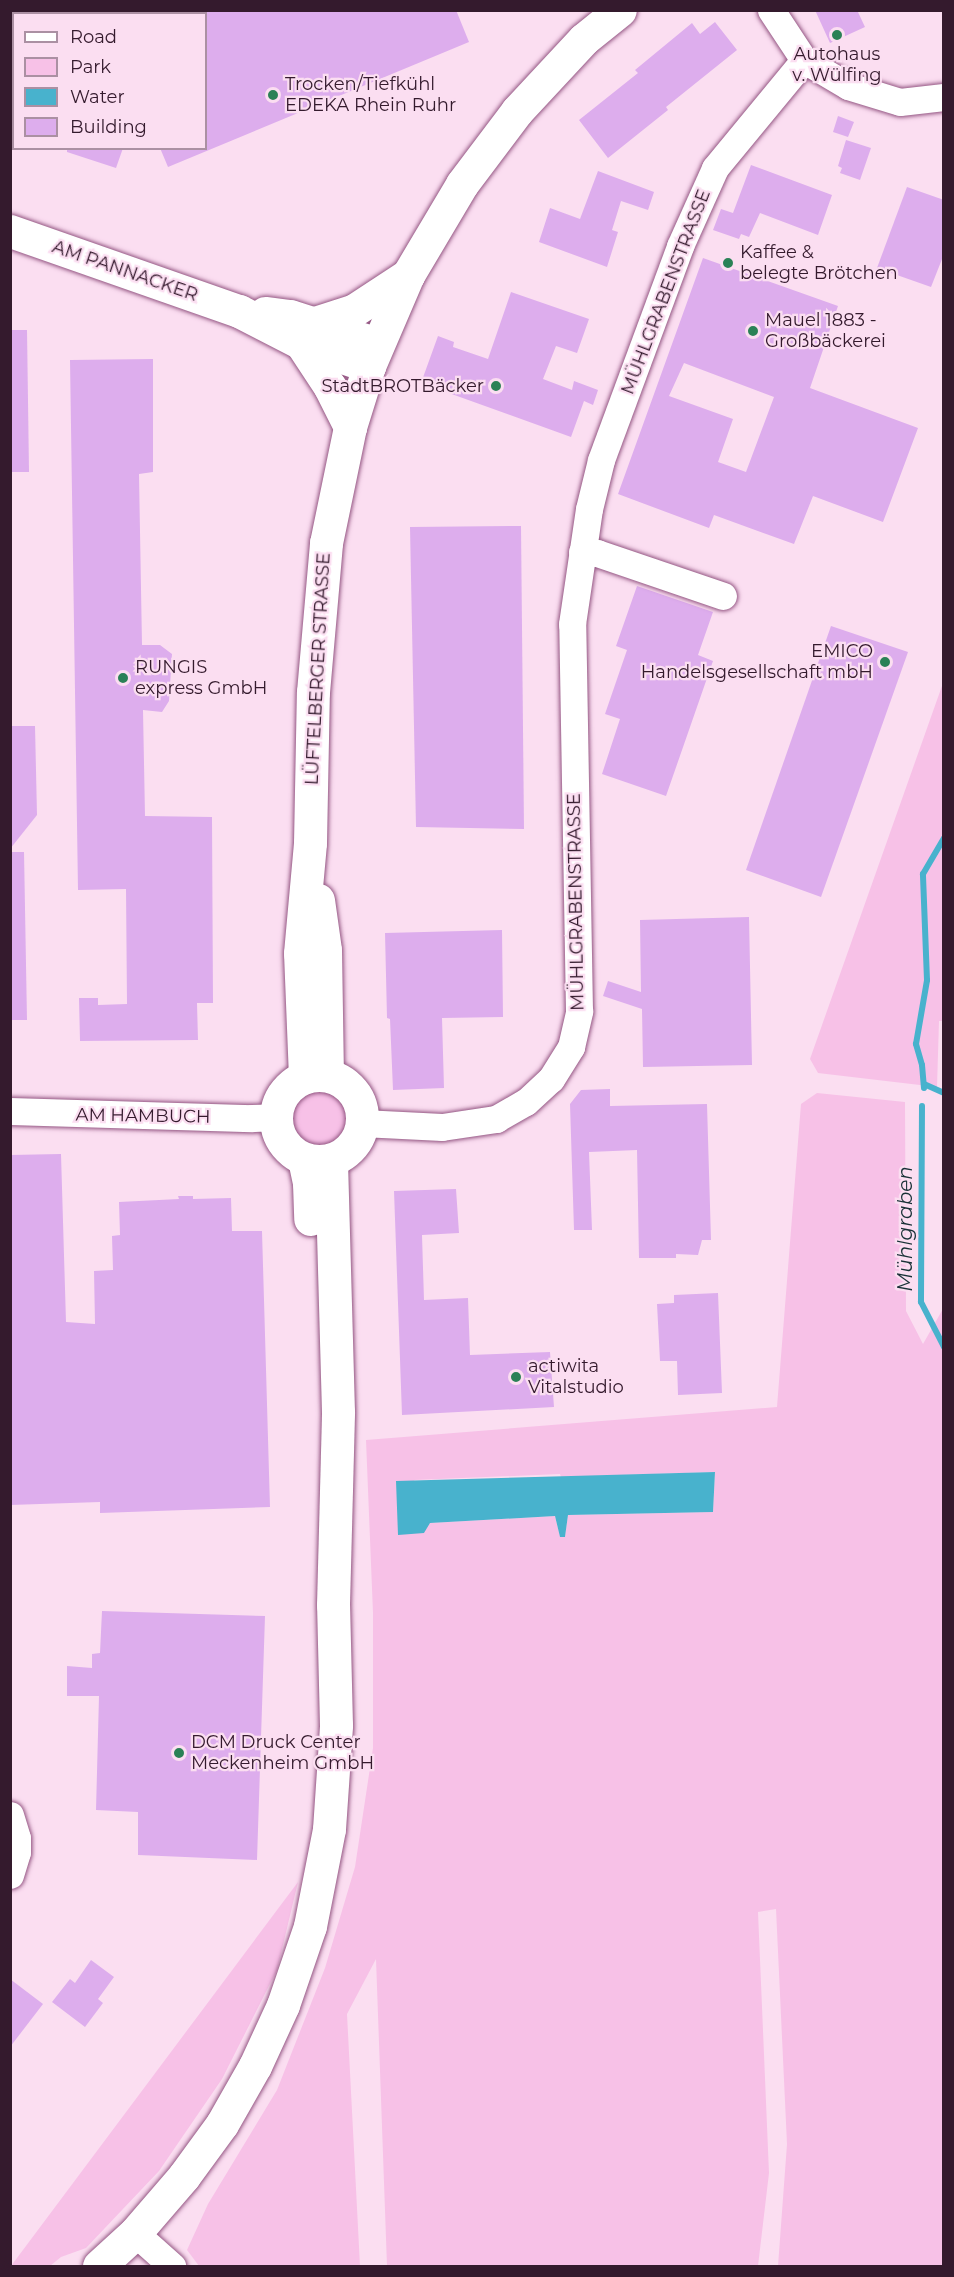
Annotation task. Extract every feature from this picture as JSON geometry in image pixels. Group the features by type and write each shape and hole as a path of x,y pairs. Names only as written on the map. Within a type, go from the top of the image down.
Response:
{"main road":[{"name":"LÜFTELBERGER STRASSE","path":"316,1076 325,950 310,843 313,692 326,543 350,427 373,355 408,275 462,184 517,111 584,39 620,10"},
{"name":"AM PANNACKER","path":"10,231 373,355"},
{"path":"350,427 330,387 308,333 352,311 408,275"},
{"path":"99,2266 135,2233 184,2176 222,2124 255,2066 283,2005 310,1926 329,1828 336,1725 333,1605 320,1414 309,1183 317,1160 352,1146 362,1123 358,1098 350,1087 316,1076 284,1092 276,1117 283,1142 317,1160"}],"street":[{"path":"771,10 804,60 848,86 900,102 944,97"},
{"name":"MÜHLGRABENSTRASSE","path":"362,1123 442,1127 496,1119 526,1102 551,1079 571,1047 579,1011 572,624 582,552 600,460 680,246 715,168 804,60"},
{"path":"582,552 597,553 723,596"},
{"name":"AM HAMBUCH","path":"10,1111 252,1119 276,1117"},
{"path":"10,1815 17,1852 10,1875"},
{"path":"135,2233 172,2266"}],"green space":[{"path":"943,683 944,1021 939,1021 937,1087 818,1073 810,1059"},
{"path":"319,1087 336,1092 341,1096 345,1101 350,1118 345,1135 341,1140 336,1144 319,1149 302,1144 297,1140 293,1135 288,1118 293,1101 297,1096 302,1092"},
{"path":"817,1093 905,1102 906,1311 923,1344 944,1307 943,2266 778,2266 787,2144 776,1909 758,1912 769,2173 758,2266 387,2266 376,1959 347,2014 360,2266 199,2266 187,2250 208,2204 277,2090 325,1968 355,1867 373,1748 373,1613 366,1440 777,1407 801,1104","holes":["715,1472 713,1512 568,1515 565,1537 560,1537 555,1516 430,1523 414,1480 560,1474 561,1477"]},
{"path":"298,1882 277,1970 222,2079 159,2171 86,2248 61,2257 50,2266 11,2266"}],"water":[{"path":"715,1472 713,1512 568,1515 565,1537 560,1537 555,1516 430,1523 424,1533 398,1535 396,1481"}],"building":[{"name":"Trocken/Tiefkühl EDEKA Rhein Ruhr","path":"206,10 456,10 469,42 168,167 161,150 207,150"},
{"name":"Autohaus v. Wülfing","path":"815,10 857,10 865,27 830,43"},
{"path":"715,22 737,50 666,107 668,110 608,158 579,120 638,73 635,70 692,23 700,34"},
{"path":"838,116 854,122 848,137 833,132"},
{"path":"846,140 871,148 860,180 840,173 842,168 838,166"},
{"path":"67,150 122,150 116,168 67,152"},
{"path":"751,165 832,195 818,235 760,213 749,237 741,234 739,239 713,230 721,209 733,213"},
{"path":"598,171 654,192 648,210 621,201 612,230 618,232 607,267 539,242 550,208 580,219"},
{"path":"907,187 944,200 944,254 931,287 877,268"},
{"path":"703,258 838,306 810,388 918,428 883,522 813,496 794,544 714,515 709,528 618,494","holes":["684,363 774,397 746,472 718,462 733,419 669,396"]},
{"path":"511,292 589,319 577,353 556,346 543,379 572,390 574,381 598,390 593,405 584,401 571,437 421,383 438,336 454,342 453,347 488,359"},
{"path":"10,330 27,330 29,472 10,472"},
{"name":"RUNGIS express GmbH","path":"153,359 153,472 139,474 142,645 160,645 172,654 169,701 162,712 143,710 145,816 212,817 213,1003 197,1003 198,1040 80,1041 79,998 98,998 98,1005 127,1004 126,889 78,890 70,360"},
{"path":"521,526 524,829 416,827 410,527"},
{"path":"637,586 713,612 698,655 713,661 666,796 602,774 620,719 605,714 627,650 616,646"},
{"path":"831,626 908,652 821,897 746,870"},
{"path":"10,726 35,726 37,815 10,849"},
{"path":"10,852 24,852 27,1020 10,1020"},
{"path":"749,917 752,1065 643,1067 642,1009 603,996 608,981 641,992 640,920"},
{"path":"502,930 503,1017 442,1018 444,1088 393,1090 390,1019 387,1018 385,933"},
{"path":"610,1089 610,1106 707,1104 711,1240 702,1240 698,1255 676,1254 676,1258 639,1258 637,1150 589,1152 592,1230 574,1230 570,1104 581,1090"},
{"path":"61,1154 66,1322 95,1324 94,1271 113,1270 112,1236 120,1235 119,1202 179,1199 178,1196 193,1196 193,1199 231,1198 232,1231 262,1231 270,1507 100,1513 100,1502 10,1505 10,1155"},
{"path":"456,1189 459,1233 422,1235 424,1300 468,1298 470,1355 550,1352 554,1407 402,1415 394,1191"},
{"path":"718,1293 722,1393 678,1395 677,1361 660,1361 657,1304 674,1303 674,1295"},
{"name":"DCM Druck Center Meckenheim GmbH","path":"102,1611 265,1616 257,1860 138,1855 138,1812 96,1810 99,1696 67,1696 67,1666 92,1668 92,1654 100,1653"},
{"path":"91,1960 114,1977 98,1999 103,2003 85,2027 52,2002 70,1979 75,1983"},
{"path":"10,1979 43,2004 10,2047"}],"waterway":[{"name":"Mühlgraben","path":"924,1088 922,1065 916,1044 927,980 923,874 944,838"},
{"path":"924,1084 944,1093"},
{"name":"Mühlgraben","path":"922,1106 921,1302 944,1347"}],"place":[{"name":"Autohaus v. Wülfing","path":"837,35"},
{"name":"Trocken/Tiefkühl EDEKA Rhein Ruhr","path":"273,95"},
{"name":"Kaffee & belegte Brötchen","path":"728,263"},
{"name":"Mauel 1883 - Großbäckerei","path":"753,331"},
{"name":"StadtBROTBäcker","path":"496,386"},
{"name":"EMICO Handelsgesellschaft mbH","path":"885,662"},
{"name":"RUNGIS express GmbH","path":"123,678"},
{"name":"actiwita Vitalstudio","path":"516,1377"},
{"name":"DCM Druck Center Meckenheim GmbH","path":"179,1753"}]}
